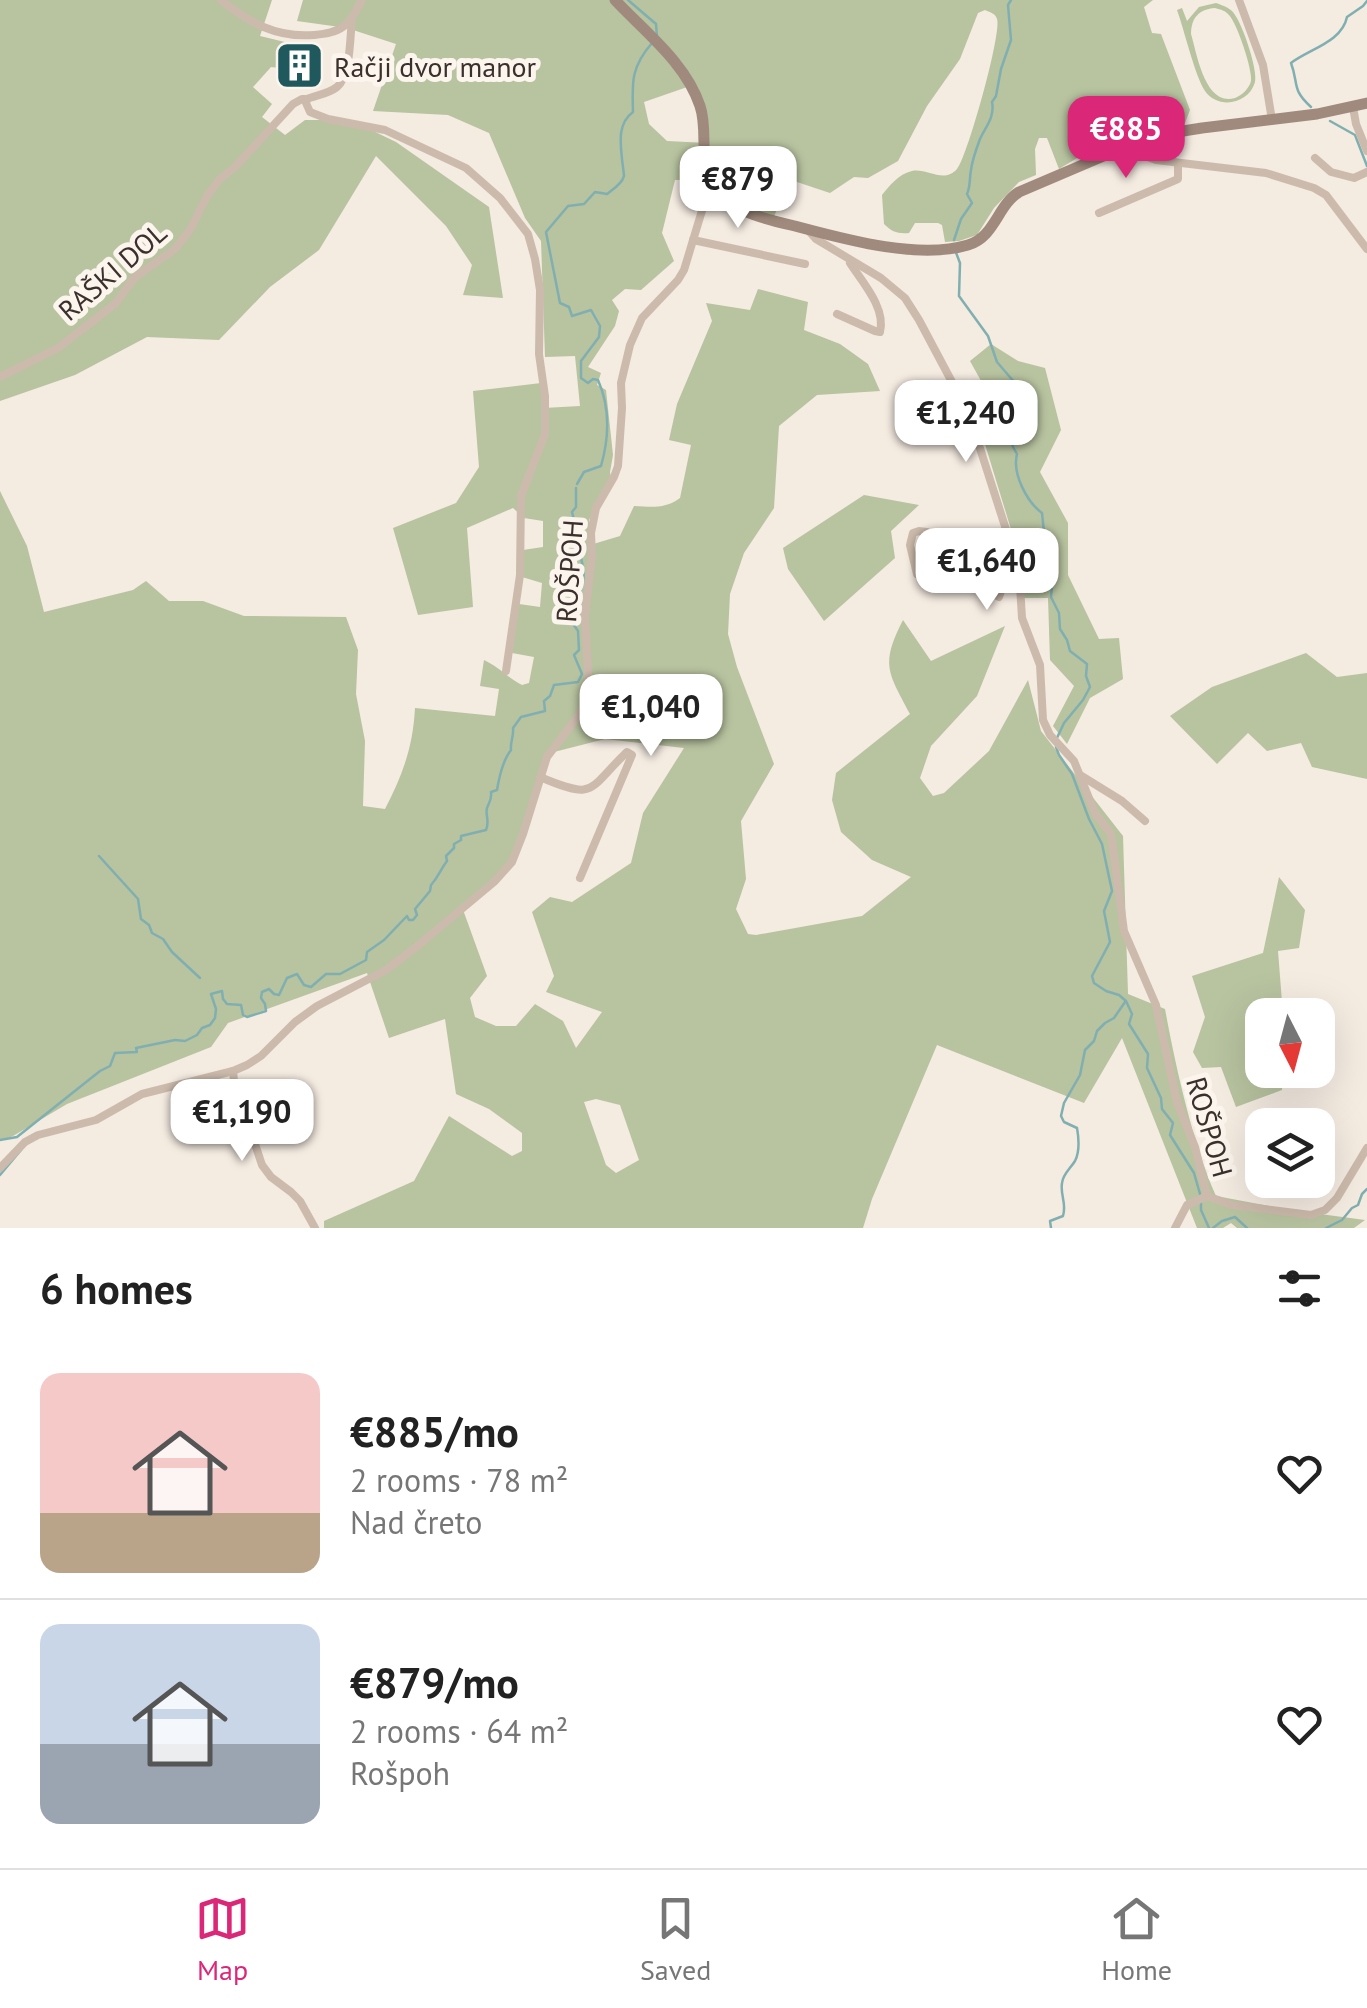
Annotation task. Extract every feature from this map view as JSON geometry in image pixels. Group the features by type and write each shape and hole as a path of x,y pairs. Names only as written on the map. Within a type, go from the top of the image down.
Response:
{"street":[{"path":"221,0 249,22 293,35 325,34 344,26 362,0"},
{"path":"615,0 654,38 687,80 702,110 708,177 728,202 746,212 807,229 896,247 962,247 982,238 1006,203 1020,192 1141,140 1177,131 1317,114 1367,103"},
{"path":"1239,0 1263,66 1272,120"},
{"path":"1246,18 1257,14"},
{"name":"RAŠKI DOL","path":"0,378 58,348 116,303 134,278 175,249 219,180 235,168 293,104 339,86 348,69 352,18"},
{"path":"307,99 310,112 385,130 466,168 500,198 528,234 540,290 545,434 521,496 520,575 506,672"},
{"path":"1352,106 1367,151"},
{"path":"1141,140 1148,157 1266,173 1322,192 1367,249"},
{"path":"1315,158 1332,172 1354,178 1367,172"},
{"path":"1099,213 1178,179 1178,164"},
{"name":"ROŠPOH","path":"0,1168 25,1142 38,1136 96,1120 142,1094 233,1071 261,1056 294,1022 386,970 415,948 494,882 512,862 547,756 579,715 590,690 586,616 592,557 590,533 596,508 618,466 622,383 630,345 642,318 678,280 704,204 714,187"},
{"path":"807,229 816,239 881,278 905,298 920,320 969,414 1014,554 999,597 927,532 919,530 913,533 910,545 918,574"},
{"path":"694,240 805,264"},
{"path":"836,314 875,332 882,328 878,309 848,260"},
{"name":"ROŠPOH","path":"1014,554 1022,618 1040,665 1042,720 1074,761 1095,813 1111,834 1124,931 1156,1005 1177,1102 1195,1148 1202,1197 1188,1205 1174,1228"},
{"path":"540,778 584,791 594,786 627,752 632,755 580,878"},
{"path":"1080,776 1122,801 1145,821"},
{"path":"233,1071 262,1165 271,1178 292,1192 316,1228"},
{"path":"1202,1197 1232,1205 1311,1215 1338,1198 1367,1148"}],"green space":[{"path":"0,0 272,0 260,36 289,43 280,68 271,67 253,87 272,104 262,117 285,135 305,120 332,120 367,128 396,142 489,207 503,298 463,295 472,265 446,226 376,156 319,250 270,287 219,340 147,337 75,375 0,401"},
{"path":"303,0 1153,0 1144,7 1152,33 1161,34 1190,110 1185,123 1107,140 1059,169 1047,138 1039,138 1035,149 1036,175 1019,182 994,208 977,235 945,242 942,225 938,223 915,223 909,233 895,232 884,224 882,195 907,172 947,175 957,169 975,120 994,47 997,19 985,10 978,13 960,59 927,106 898,161 868,178 854,177 830,193 788,179 774,217 739,206 713,180 675,180 662,233 674,261 641,290 625,289 612,300 619,311 615,326 588,367 601,373 597,385 606,390 613,455 611,477 589,520 590,545 620,536 634,506 664,506 680,498 691,445 669,440 677,404 712,321 706,303 750,310 758,289 808,302 804,330 840,344 868,364 880,391 817,395 779,426 774,508 744,553 730,594 728,634 774,764 741,821 746,879 736,909 748,934 862,916 911,877 872,860 841,832 832,800 836,773 910,714 892,678 889,658 903,620 931,661 1005,626 977,696 931,746 920,778 933,796 944,793 989,751 1028,680 1041,731 1123,836 1128,994 1165,1009 1192,1128 1216,1196 1365,1220 1354,1228 1237,1228 1231,1223 1223,1228 1197,1228 1122,1038 1084,1103 937,1045 863,1228 324,1228 324,1221 414,1181 449,1116 512,1156 522,1151 522,1133 489,1109 456,1094 445,1019 389,1038 367,973 228,1023 211,1047 67,1104 0,1141 0,491 27,546 44,612 133,590 146,581 169,601 203,601 244,616 346,617 358,650 356,694 365,741 363,806 385,809 406,760 415,708 495,716 499,689 480,686 484,660 522,685 529,683 534,657 512,653 519,604 540,607 542,583 522,577 523,550 543,547 543,521 524,518 513,508 467,528 473,607 418,615 393,528 456,503 479,467 473,391 541,383 544,408 580,406 575,356 545,357 541,241 525,218 489,133 448,115 373,111 396,44 347,28 297,21","holes":["693,85 707,143 667,141 649,124 644,102","605,739 684,748 643,813 631,863 572,902 550,897 532,912 554,976 546,992 602,1012 576,1048 563,1021 535,1004 516,1026 496,1026 475,1017 470,998 487,976 462,907 514,859 550,753","596,1099 620,1105 639,1160 616,1173 606,1165 584,1102"]},
{"path":"1216,3 1227,8 1242,28 1255,82 1240,100 1217,101 1201,84 1177,10 1182,8 1187,21 1199,7","holes":["1215,8 1226,12 1232,20 1250,68 1250,84 1235,98 1225,99 1209,87 1191,34 1197,15"]},
{"path":"991,344 1018,361 1045,368 1061,430 1040,472 1068,523 1068,575 1099,639 1119,638 1123,679 1090,698 1067,744 1053,726 1074,686 1050,660 1048,598 1024,598 1021,562 977,418 996,408 970,361"},
{"path":"864,495 919,505 891,531 895,558 824,621 788,569 783,548"},
{"path":"1306,653 1337,677 1367,673 1367,779 1312,767 1301,743 1267,751 1248,733 1217,764 1170,716 1212,687"},
{"path":"1279,877 1305,910 1299,948 1278,951 1282,998 1245,998 1245,1088 1282,1090 1236,1107 1221,1067 1202,1068 1193,1052 1205,1017 1192,976 1263,953"}],"waterway":[{"path":"628,0 656,24 657,37"},
{"path":"954,240 972,203 967,194 972,162 991,117 1011,40 1011,0"},
{"path":"1311,107 1298,91 1291,63 1332,39 1347,17 1367,1"},
{"path":"577,484 584,472 601,466 606,445 602,390 598,380 588,383 581,378 581,361 599,337 600,326 591,310 572,316 569,307 560,303 546,232 568,206 584,204 595,192 607,194 623,179 621,133 633,112 636,67 652,43"},
{"path":"1330,121 1355,135 1367,166"},
{"path":"955,250 960,263 959,296 988,336 997,362 1015,383 1020,411 1009,429 1019,479 1026,495 1042,513 1044,532 1055,551 1049,573 1060,629 1070,651 1087,664 1090,687 1056,740"},
{"path":"0,1140 17,1137 110,1066 115,1053 137,1052 136,1048 185,1041 197,1035 215,1018 211,994 222,991 227,1004 241,1005 247,1017 266,1011 262,992 269,989 279,995 287,978 297,974 304,985 311,987 326,974 340,974 366,960 367,952 407,916 413,920 417,915 415,909 430,891 454,844 461,836 486,830 491,792 497,790 511,750 513,728 521,717 545,711 544,701 554,685 578,682 582,674 574,655 579,650 578,631 569,618 577,610 583,579 580,555 566,525 574,520 576,488"},
{"path":"1056,747 1102,844 1112,891 1104,911 1110,942 1092,976 1094,983 1126,1001 1132,1014 1129,1024 1148,1054 1147,1068 1162,1109 1173,1123 1170,1135 1194,1173 1200,1194"},
{"path":"99,856 138,899 141,919 152,933 163,939 200,978"},
{"path":"1051,1228 1050,1221 1063,1216 1063,1180 1078,1149 1077,1128 1061,1116 1064,1103 1080,1075 1085,1050 1125,1002"},
{"path":"0,1175 21,1150"},
{"path":"1326,1228 1358,1205 1367,1189"},
{"path":"1201,1201 1209,1228"},
{"path":"1213,1228 1235,1217 1247,1228"}],"place":[{"name":"Račji dvor manor","path":"299,66"}]}
